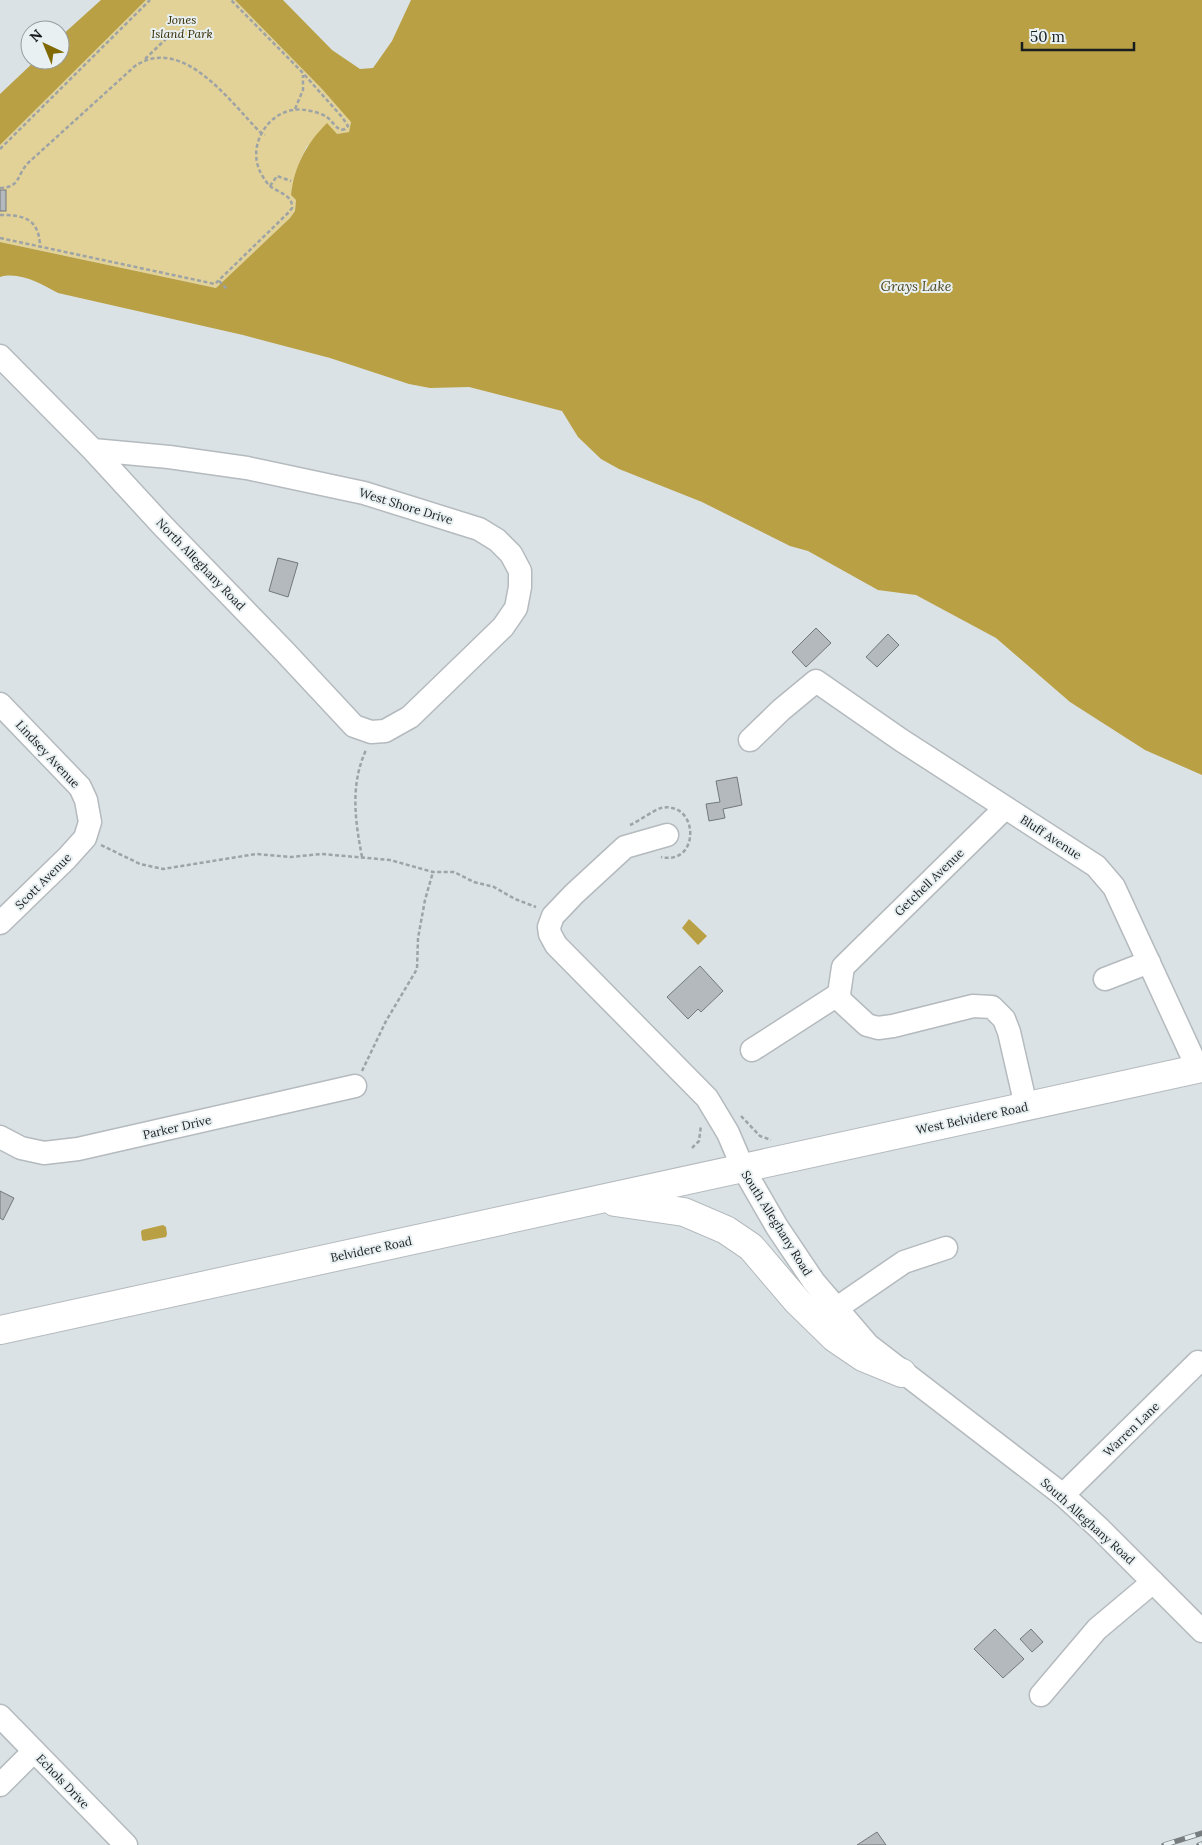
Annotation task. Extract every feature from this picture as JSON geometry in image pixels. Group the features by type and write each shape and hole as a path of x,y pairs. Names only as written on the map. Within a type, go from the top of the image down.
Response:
{"main road":[{"name":"West Belvidere Road","path":"742,1168 1200,1068"},
{"name":"Belvidere Road","path":"0,1330 742,1168"},
{"path":"599,1199 684,1212 726,1230 752,1247 797,1301 835,1338 863,1358 902,1373"}],"street":[{"name":"North Alleghany Road","path":"0,356 93,450 354,726 371,732"},
{"name":"West Shore Drive","path":"93,450 169,457 247,468 364,492 479,529 498,540 511,554 520,571 520,587 516,608 503,626 414,712 397,725 385,731 371,732"},
{"name":"Bluff Avenue","path":"750,740 780,710 816,681 901,740 1096,866 1114,887 1200,1068"},
{"name":"Lindsey Avenue","path":"0,704 80,787 86,800 90,822 86,838"},
{"name":"Getchell Avenue","path":"838,994 843,967 1005,808"},
{"name":"South Alleghany Road","path":"668,835 624,848 574,894 553,916 549,928 556,945 707,1098 728,1133 742,1168 782,1235 814,1282 868,1346 1063,1495 1202,1631"},
{"name":"Scott Avenue","path":"0,923 68,858 86,838"},
{"path":"1105,979 1149,962"},
{"path":"752,1050 838,994 841,1001 867,1024 878,1028 973,1006 992,1006 1004,1019 1009,1032 1026,1106"},
{"name":"Parker Drive","path":"0,1137 22,1148 44,1153 78,1149 355,1086"},
{"path":"837,1308 904,1262 946,1248"},
{"name":"Warren Lane","path":"1063,1495 1198,1362"},
{"path":"1040,1695 1097,1629 1153,1582"},
{"name":"Echols Drive","path":"0,1716 126,1845"},
{"path":"0,1785 34,1751"}],"path":[{"path":"0,148 150,0"},
{"path":"0,238 215,284 292,208 292,202 287,195 270,186 263,176 257,161 256,149 268,124 280,114 292,111 323,115 341,130 348,126 302,72 230,0"},
{"path":"0,188 13,186 28,163 170,35"},
{"path":"144,60 154,58 176,60 201,72 263,134"},
{"path":"302,72 304,85"},
{"path":"292,111 304,85 310,81"},
{"path":"270,186 277,176 291,181"},
{"path":"0,215 18,215 28,219 35,227 40,246"},
{"path":"219,280 228,290"},
{"path":"362,857 357,830 356,785 360,764 371,732"},
{"path":"628,826 662,808 674,809 686,818 690,824 691,831 687,847 681,854 673,857 658,856"},
{"path":"86,838 134,862 163,869 256,854 291,857 322,854 401,862 433,872 454,872 474,882 494,887 515,899 538,908 537,913"},
{"path":"355,1086 378,1042 386,1021 417,969 418,938 425,900 433,872"},
{"path":"739,1114 760,1136 772,1140"},
{"path":"692,1148 699,1141 701,1118"}],"green space":[{"name":"Jones Island Park","path":"146,0 235,0 351,121 349,132 337,134 307,146 301,158 292,188 291,195 296,200 295,211 290,218 216,288 0,242 0,145"}],"water":[{"path":"101,0 146,0 0,145 0,94 25,70 70,70 70,28"},
{"name":"Grays Lake","path":"235,0 283,0 332,50 360,69 373,68 392,41 411,0 1202,0 1202,775 1145,750 1070,702 996,638 916,595 878,590 808,551 790,546 702,502 619,469 601,459 578,437 562,411 469,387 430,388 409,384 330,358 243,335 58,293 38,282 22,277 0,277 0,242 216,288 290,218 295,211 296,200 291,195 295,174 313,139 327,123 337,134 349,132 351,122 322,89"},
{"path":"689,919 707,936 698,945 682,928"},
{"path":"163,1225 166,1227 166,1237 142,1240 142,1230"}],"building":[{"path":"0,190 6,190 6,211 0,211"},
{"path":"278,558 298,563 288,597 269,591"},
{"path":"816,628 831,643 806,667 792,652"},
{"path":"888,634 899,645 877,667 866,657"},
{"path":"737,777 742,805 723,809 725,818 709,821 706,804 720,802 716,781"},
{"path":"700,966 723,991 701,1012 698,1009 688,1019 667,997"},
{"path":"0,1191 14,1198 3,1220 0,1218"},
{"path":"995,1629 1024,1659 1003,1678 974,1649"},
{"path":"1031,1629 1043,1642 1032,1652 1020,1639"},
{"path":"877,1832 886,1845 857,1845"}],"railway":[{"path":"1164,1845 1202,1833"}]}
